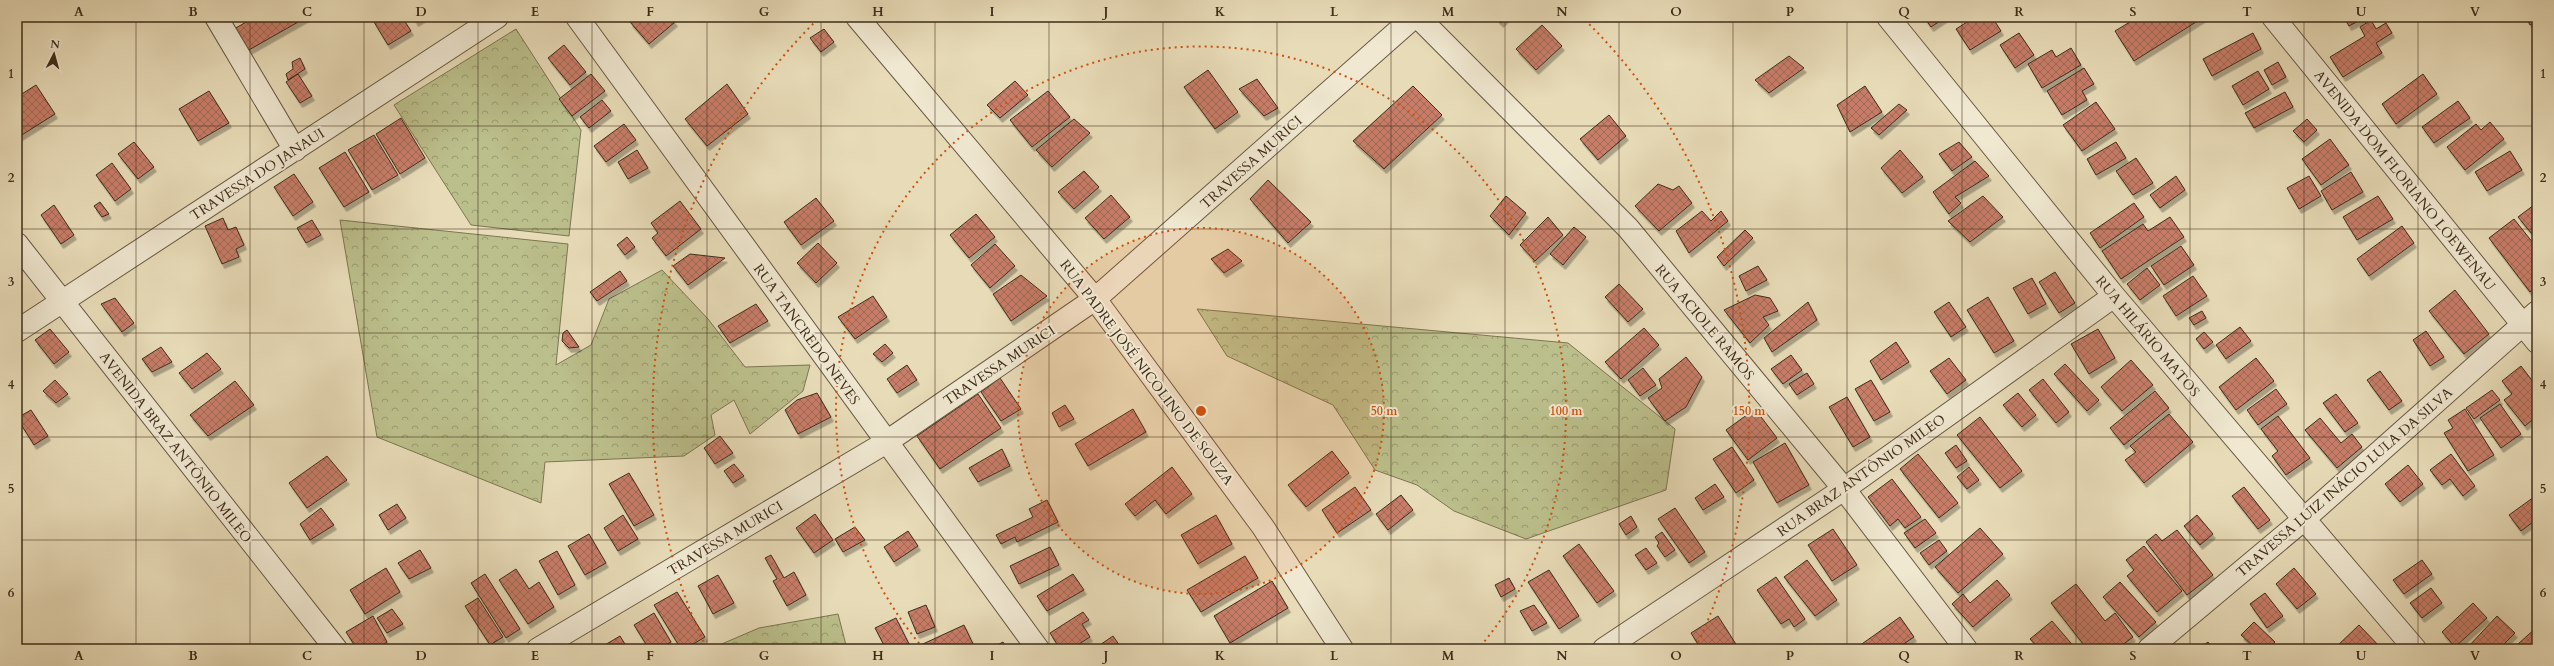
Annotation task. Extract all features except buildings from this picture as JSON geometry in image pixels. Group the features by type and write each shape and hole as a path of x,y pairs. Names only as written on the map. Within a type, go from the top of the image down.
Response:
{"street":[{"path":"216,17 295,150"},
{"name":"TRAVESSA DO JANAUI","path":"17,331 497,17"},
{"name":"RUA TANCREDO NEVES","path":"577,17 885,443 1038,649"},
{"name":"RUA PADRE JOSÉ NICOLINO DE SOUZA","path":"857,17 1095,299 1263,527 1342,649"},
{"name":"TRAVESSA MURICI","path":"538,649 885,443 1095,299 1414,17"},
{"name":"RUA ACIOLE RAMOS","path":"1418,17 1628,228 1844,489 1966,649"},
{"name":"RUA HILÁRIO MATOS","path":"1888,17 2114,296 2303,520 2415,649"},
{"name":"AVENIDA DOM FLORIANO LOEWENAU","path":"2273,17 2529,319 2537,342"},
{"name":"AVENIDA BRAZ ANTÔNIO MILEO","path":"17,244 336,649"},
{"name":"RUA BRAZ ANTÔNIO MILEO","path":"1604,649 1844,489 2114,296"},
{"name":"TRAVESSA LUIZ INÁCIO LULA DA SILVA","path":"2149,649 2303,520 2529,319"}],"green space":[{"path":"516,29 581,130 569,236 471,225 394,105"},
{"path":"340,220 568,244 556,365 591,345 609,299 662,270 708,319 745,367 810,365 803,391 750,434 734,400 711,415 715,435 684,456 545,462 541,503 377,437"},
{"path":"1197,309 1568,343 1675,429 1666,490 1526,539 1454,511 1417,485 1375,470 1333,405 1227,356"},
{"path":"838,614 847,649 710,649 759,628"}]}
